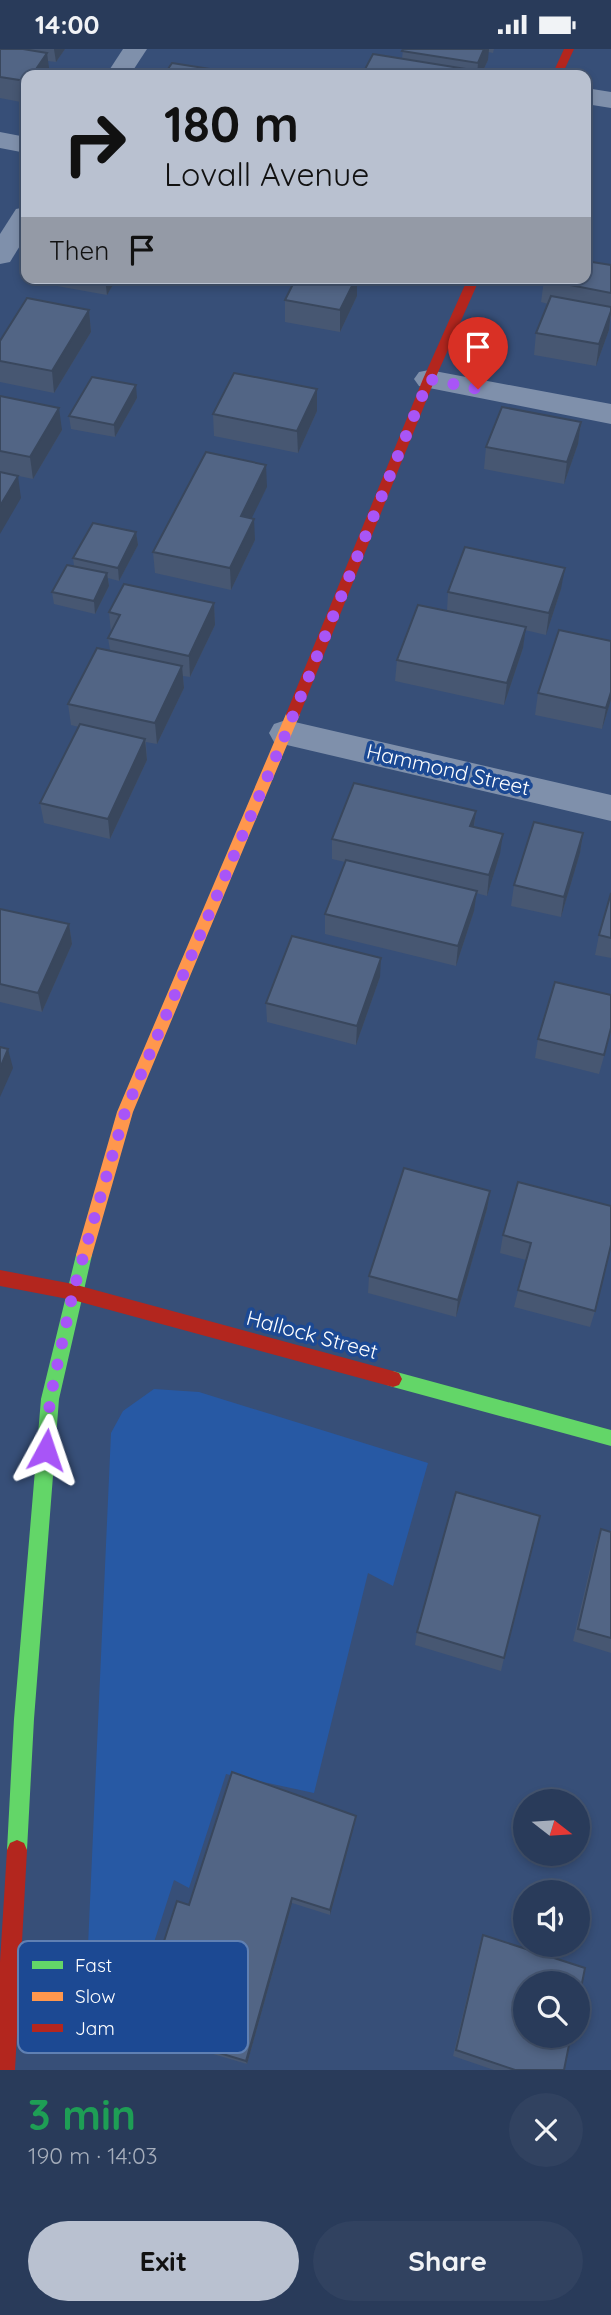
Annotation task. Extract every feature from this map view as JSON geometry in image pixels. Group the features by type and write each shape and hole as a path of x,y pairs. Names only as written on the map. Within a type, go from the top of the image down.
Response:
{"main road":[{"path":"559,70 569,49"},
{"path":"4,2070 25,1706 50,1399 73,1292 125,1112 286,733 429,379 471,284"},
{"name":"Hallock Street","path":"0,1278 73,1292 611,1438"}],"street":[{"path":"121,70 135,49"},
{"path":"591,97 611,100"},
{"path":"0,140 21,144"},
{"path":"0,256 21,223"},
{"path":"429,379 611,414"},
{"name":"Hammond Street","path":"286,733 611,808"}],"shaded area":[{"path":"154,1389 199,1392 428,1463 393,1586 368,1573 314,1793 226,1774 189,1888 174,1880 154,1941 88,1941 111,1433 123,1411"}],"building":[{"path":"0,49 47,53 35,70 21,70 21,80 0,77"},
{"path":"484,49 478,63 402,51"},
{"path":"373,54 466,69 466,70 365,70"},
{"path":"172,63 217,70 167,70"},
{"path":"591,262 611,265 611,293 565,284 591,284"},
{"path":"293,284 353,284 340,310 285,300"},
{"path":"551,296 611,307 599,344 536,333"},
{"path":"27,298 89,310 52,371 0,361 0,341"},
{"path":"234,373 317,389 297,431 213,414"},
{"path":"92,377 136,385 114,425 69,416"},
{"path":"0,396 59,408 30,457 0,451"},
{"path":"502,407 581,422 567,462 486,447"},
{"path":"206,452 266,465 241,516 254,519 230,568 153,552"},
{"path":"0,472 18,476 0,506"},
{"path":"93,523 136,532 118,568 73,558"},
{"path":"465,547 565,568 549,613 448,592"},
{"path":"67,565 107,573 94,601 52,592"},
{"path":"124,584 214,603 189,656 108,638 120,615 109,612"},
{"path":"418,605 526,627 507,683 397,660"},
{"path":"559,630 611,641 611,692 606,708 538,693"},
{"path":"97,648 182,666 155,723 68,704"},
{"path":"80,724 145,739 108,819 40,803"},
{"path":"354,783 476,811 470,826 503,834 489,875 332,839"},
{"path":"534,822 583,833 564,897 514,885"},
{"path":"346,860 477,891 458,946 325,914"},
{"path":"611,893 611,938 599,935"},
{"path":"0,909 69,924 38,993 0,984"},
{"path":"292,936 381,958 357,1026 266,1003"},
{"path":"555,982 611,995 611,1028 604,1055 538,1039"},
{"path":"0,1047 8,1049 0,1068"},
{"path":"404,1168 490,1191 458,1300 369,1276"},
{"path":"518,1182 611,1206 611,1245 595,1311 518,1290 531,1243 503,1235"},
{"path":"456,1492 540,1516 504,1658 417,1632"},
{"path":"601,1529 611,1532 611,1638 578,1629"},
{"path":"232,1772 356,1816 330,1910 292,1898 246,2061 219,2053 248,2053 248,1941 164,1941 177,1901 189,1905"},
{"path":"483,1935 513,1945 513,1957 551,1957 585,1968 584,1971 513,1971 513,2048 568,2048 564,2070 515,2070 456,2050"}],"traffic: fast":[{"path":"17,1850 24,1719 50,1399 84,1255"},
{"path":"393,1379 611,1438"}],"traffic: slow":[{"path":"84,1255 125,1112 293,714"}],"traffic: jam":[{"path":"559,70 569,49"},
{"path":"293,714 429,379 471,284"},
{"path":"0,1278 73,1292 393,1379"},
{"path":"4,2070 17,1850"}],"route":[{"path":"46,1450 50,1399 73,1292 125,1112 286,733 429,379 478,389"}]}
